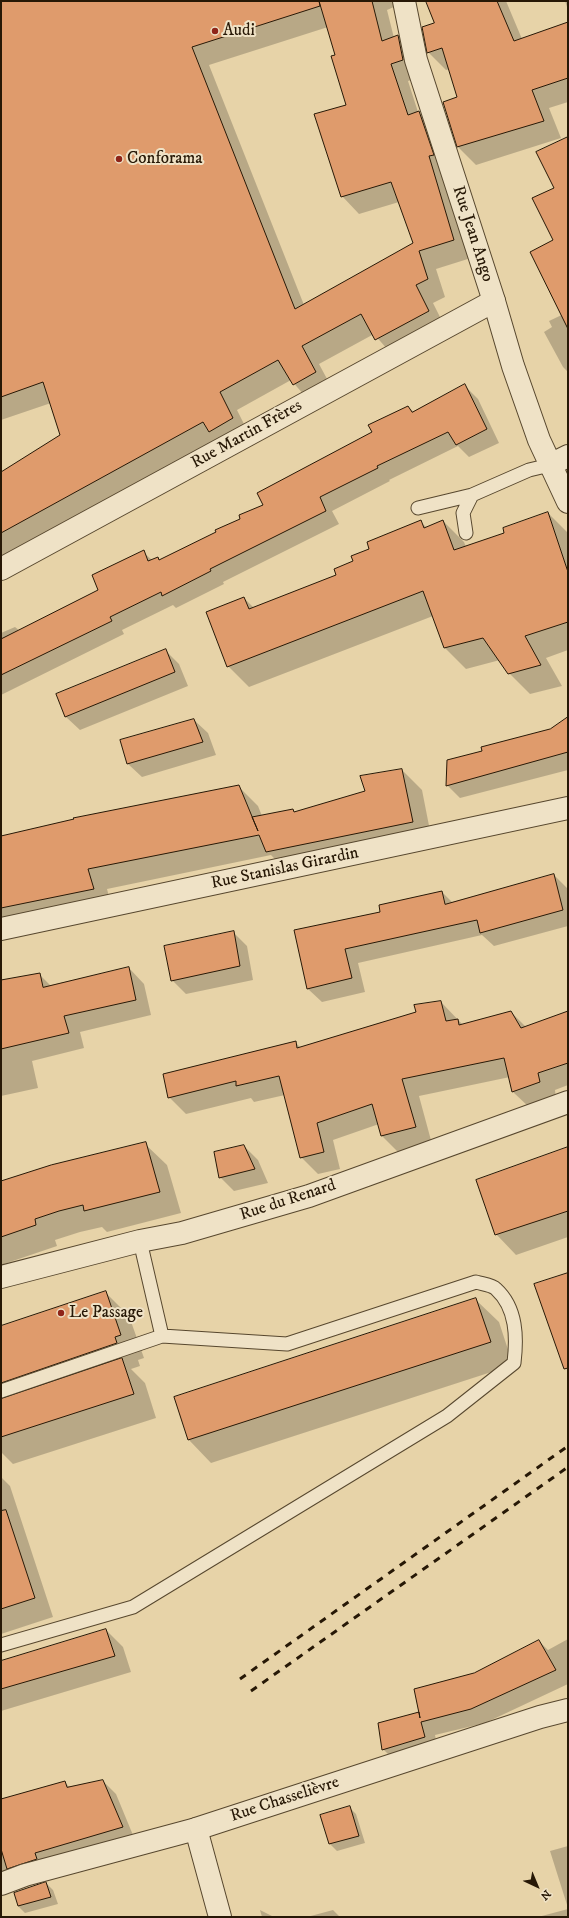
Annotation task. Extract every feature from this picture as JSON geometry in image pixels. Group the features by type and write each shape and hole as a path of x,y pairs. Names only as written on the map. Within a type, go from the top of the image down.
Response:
{"street":[{"name":"Rue Jean Ango","path":"404,1 416,60 494,301 513,366 539,440 559,460 568,502"},
{"name":"Rue Martin Frères","path":"1,569 494,301"},
{"name":"Rue Stanislas Girardin","path":"1,929 568,808"},
{"name":"Rue du Renard","path":"1,1277 140,1241 182,1233 309,1196 568,1102"},
{"name":"Rue Chasselièvre","path":"1,1884 25,1875 196,1829 532,1719 568,1710"},
{"path":"196,1829 220,1917"}],"lane":[{"path":"418,508 472,495 529,470 559,460"},
{"path":"466,534 462,513 472,495"},
{"path":"140,1241 162,1336"},
{"path":"1,1391 162,1336 287,1344 476,1282 496,1289 510,1308 517,1336 514,1363 447,1416 140,1603 133,1607 1,1644"}],"building":[{"path":"1,1 319,1 372,1 382,41 398,35 403,60 391,64 408,115 419,111 434,155 429,156 454,240 419,251 428,279 416,285 429,311 375,340 361,314 302,346 316,372 293,385 278,360 220,392 233,418 209,432 203,422 1,533 1,472 60,435 43,382 1,397","holes":["319,1 335,55 331,56 346,105 314,114 341,197 391,182 413,243 295,309 192,47 320,6"]},
{"path":"426,1 497,1 514,41 568,22 568,78 532,90 544,121 457,147 443,102 457,97 442,48 427,53 422,27 434,23"},
{"path":"568,137 568,329 530,252 553,240 532,198 554,188 536,152"},
{"path":"465,384 487,429 456,445 448,432 377,466 378,468 320,497 326,511 210,569 211,571 162,596 161,592 110,617 112,621 1,675 1,639 98,590 92,575 144,550 148,561 158,557 159,560 216,532 215,530 240,519 239,515 263,505 257,493 372,432 368,425 408,406 412,412"},
{"path":"548,512 568,572 568,622 525,636 541,665 508,674 483,638 444,648 423,591 227,667 206,612 244,597 249,609 336,575 334,569 353,561 351,556 369,549 367,542 421,520 424,528 443,520 454,550 504,533 503,528"},
{"path":"166,649 175,672 65,717 56,694"},
{"path":"568,717 568,752 446,786 447,760 482,751 481,747 550,729"},
{"path":"194,719 203,742 127,764 120,740"},
{"path":"402,769 413,822 266,852 259,835 88,869 94,889 1,908 1,836 74,819 73,818 239,785 252,817 293,809 294,812 365,791 360,776"},
{"path":"554,874 563,910 480,933 477,920 345,949 352,978 307,989 294,930 380,912 379,905 442,891 445,904"},
{"path":"234,931 240,966 171,981 164,946"},
{"path":"129,967 136,1000 64,1016 69,1033 1,1049 1,980 40,973 43,987"},
{"path":"441,1001 446,1021 458,1019 459,1025 511,1011 521,1028 568,1011 568,1063 538,1073 540,1082 512,1092 504,1058 402,1079 416,1127 381,1136 372,1104 317,1123 324,1152 300,1158 279,1076 236,1086 236,1081 168,1098 163,1074 296,1041 297,1048 416,1012 414,1005"},
{"path":"146,1142 160,1192 84,1211 83,1205 59,1211 35,1219 36,1225 1,1237 1,1181 51,1165"},
{"path":"244,1145 255,1169 219,1178 214,1152"},
{"path":"568,1147 568,1211 495,1235 476,1180"},
{"path":"568,1273 568,1368 564,1369 534,1284"},
{"path":"106,1291 121,1335 115,1337 117,1343 1,1383 1,1326"},
{"path":"476,1298 491,1342 188,1440 174,1397"},
{"path":"122,1358 134,1394 1,1437 1,1399"},
{"path":"6,1510 35,1598 1,1609 1,1511"},
{"path":"106,1629 115,1656 1,1689 1,1661"},
{"path":"539,1640 556,1670 471,1709 421,1722 425,1737 382,1750 378,1723 419,1712 414,1689 474,1673"},
{"path":"103,1780 123,1827 35,1853 37,1859 7,1869 1,1849 1,1799 65,1781 67,1787"},
{"path":"350,1806 359,1836 329,1844 320,1815"},
{"path":"46,1882 51,1897 18,1906 14,1893"}],"railway":[{"path":"240,1679 568,1446"},
{"path":"251,1691 568,1467"}],"place":[{"name":"Audi","path":"215,31"},
{"name":"Conforama","path":"119,159"},
{"name":"Le Passage","path":"61,1313"}]}
